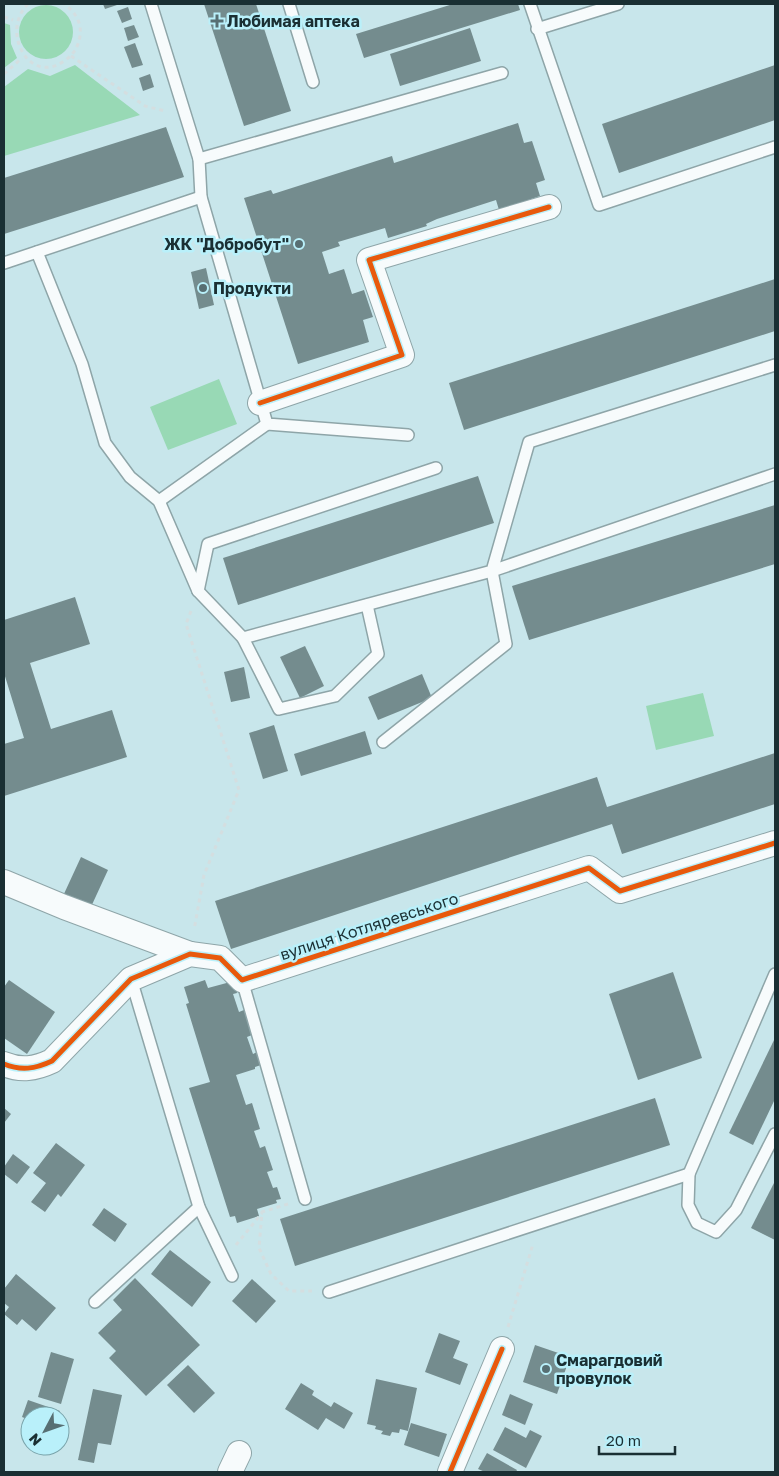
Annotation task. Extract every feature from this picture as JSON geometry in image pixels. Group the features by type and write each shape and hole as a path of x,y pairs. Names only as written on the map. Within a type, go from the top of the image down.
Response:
{"street":[{"path":"264,414 402,355 369,260 549,206"},
{"name":"вулиця Котляревського","path":"242,980 589,868 620,891 775,843"},
{"path":"4,882 64,907 190,954 220,958 242,980"},
{"path":"4,1064 22,1069 38,1068 52,1061 131,979 190,954"},
{"path":"450,1472 502,1349"}],"lane":[{"path":"151,4 199,159 201,197 264,414"},
{"path":"289,4 313,82"},
{"path":"530,4 599,205 775,148"},
{"path":"537,29 618,4"},
{"path":"199,159 502,72"},
{"path":"4,263 201,197"},
{"path":"37,252 82,364 105,443 130,477 159,501 198,591 242,638 279,709 335,696 378,654 368,605"},
{"path":"383,742 506,644 492,571 528,442 775,364"},
{"path":"159,501 264,414 408,435"},
{"path":"198,591 208,544 436,468"},
{"path":"242,638 492,571 775,474"},
{"path":"775,974 689,1174 688,1206 697,1223 716,1232 736,1210 775,1134"},
{"path":"131,979 200,1207 232,1276"},
{"path":"242,980 305,1199"},
{"path":"329,1292 689,1174"},
{"path":"95,1302 200,1207"}],"path":[{"path":"12,27 13,20 20,9 28,4"},
{"path":"14,47 22,58 34,65 47,67 60,64 71,56 78,45 80,32 77,18 70,7 64,4"},
{"path":"4,17 13,20"},
{"path":"71,56 145,106 186,116"},
{"path":"4,74 22,58"},
{"path":"190,954 204,874 239,790 186,624 198,591"},
{"path":"225,1261 262,1212 305,1199"},
{"path":"262,1212 259,1248 271,1274 288,1291 329,1292"},
{"path":"502,1349 540,1222"}],"green space":[{"path":"46,5 65,13 73,32 65,51 46,59 27,51 19,32 27,13"},
{"path":"4,23 10,25 11,44 17,58 4,68"},
{"path":"75,65 140,115 4,156 4,87 28,69 50,76"},
{"path":"219,379 237,424 168,450 150,407"},
{"path":"703,693 714,736 656,750 646,706"}],"building":[{"path":"103,4 120,4 105,9"},
{"path":"204,4 256,4 291,111 244,126"},
{"path":"453,4 518,4 520,10 364,58 356,34"},
{"path":"128,7 132,19 122,23 117,11"},
{"path":"134,25 139,37 128,41 124,28"},
{"path":"470,28 481,61 400,86 390,54"},
{"path":"135,43 143,65 132,68 124,47"},
{"path":"775,65 775,120 619,173 602,124"},
{"path":"150,74 154,87 143,91 139,78"},
{"name":"ЖК \"Добробут\"","path":"518,123 524,143 532,141 545,180 536,183 540,196 499,210 496,200 437,219 426,224 427,226 388,238 385,228 338,242 340,246 322,252 329,274 344,269 352,294 364,290 373,317 363,320 369,342 298,364 244,198 271,190 273,194 392,156 394,163"},
{"path":"166,127 184,177 4,234 4,178"},
{"name":"Продукти","path":"206,268 214,305 199,309 191,272"},
{"path":"775,279 775,331 464,430 449,383"},
{"path":"478,476 494,523 238,605 223,558"},
{"path":"775,505 775,564 529,640 512,586"},
{"path":"75,597 90,644 30,663 51,729 112,710 127,757 4,796 4,744 24,738 4,673 4,620"},
{"path":"305,646 324,686 300,698 280,657"},
{"path":"244,667 250,698 231,702 224,672"},
{"path":"422,674 432,698 378,720 368,697"},
{"path":"274,725 288,771 263,779 249,733"},
{"path":"365,731 372,754 301,776 294,754"},
{"path":"775,753 775,804 622,854 612,824 231,949 215,901 597,777 607,807"},
{"path":"81,857 108,870 90,909 63,896"},
{"path":"673,972 702,1058 638,1080 609,994"},
{"path":"9,980 55,1012 27,1054 4,1038 4,987"},
{"path":"205,980 208,988 234,981 237,993 233,994 239,1012 244,1010 252,1035 247,1037 253,1054 257,1052 261,1065 236,1075 246,1105 252,1103 260,1129 254,1131 260,1148 265,1146 273,1170 267,1172 273,1188 277,1187 281,1199 276,1200 277,1203 257,1209 259,1216 237,1223 235,1216 230,1217 189,1088 210,1082 186,1004 189,1003 184,987"},
{"path":"775,1038 775,1099 753,1145 729,1133"},
{"path":"655,1098 670,1145 295,1266 280,1219"},
{"path":"4,1108 11,1114 4,1123"},
{"path":"56,1143 85,1165 61,1197 58,1194 45,1212 31,1202 46,1183 33,1173"},
{"path":"13,1154 30,1167 17,1184 4,1174 4,1167"},
{"path":"775,1181 775,1240 751,1228"},
{"path":"104,1208 127,1224 115,1242 92,1225"},
{"path":"170,1250 211,1282 192,1307 151,1274"},
{"path":"16,1274 56,1308 36,1331 22,1319 17,1325 4,1314 9,1307 4,1303 4,1289"},
{"path":"135,1278 200,1345 146,1396 109,1358 116,1351 98,1333 122,1310 113,1300"},
{"path":"252,1279 276,1301 256,1323 232,1301"},
{"path":"439,1333 460,1341 453,1358 468,1364 460,1385 425,1372"},
{"name":"Смарагдовий провулок","path":"535,1345 570,1357 557,1394 523,1382"},
{"path":"51,1352 74,1359 61,1404 38,1397"},
{"path":"188,1365 215,1393 194,1413 167,1385"},
{"path":"376,1379 417,1388 408,1431 400,1429 399,1433 392,1432 390,1436 381,1434 383,1431 375,1429 376,1426 367,1424"},
{"path":"301,1383 314,1391 312,1395 331,1407 334,1402 353,1413 344,1429 326,1418 318,1430 285,1409"},
{"path":"93,1389 122,1395 111,1445 98,1443 94,1463 78,1460"},
{"path":"510,1394 533,1404 525,1425 502,1415"},
{"path":"28,1400 45,1406 26,1406"},
{"path":"411,1423 447,1434 439,1457 404,1445"},
{"path":"505,1427 526,1438 530,1430 542,1436 526,1468 493,1450"},
{"path":"487,1453 517,1470 516,1472 485,1472 478,1469"}],"cycle path":[{"path":"260,403 402,355 369,260 549,207"},
{"path":"4,1064 16,1068 28,1068 52,1061 131,979 190,954 220,958 242,980 589,868 620,891 775,843"},
{"path":"450,1472 502,1349"}],"place":[{"name":"Любимая аптека","path":"217,21"},
{"name":"ЖК \"Добробут\"","path":"299,244"},
{"name":"Продукти","path":"203,288"},
{"name":"Смарагдовий провулок","path":"546,1369"}]}
